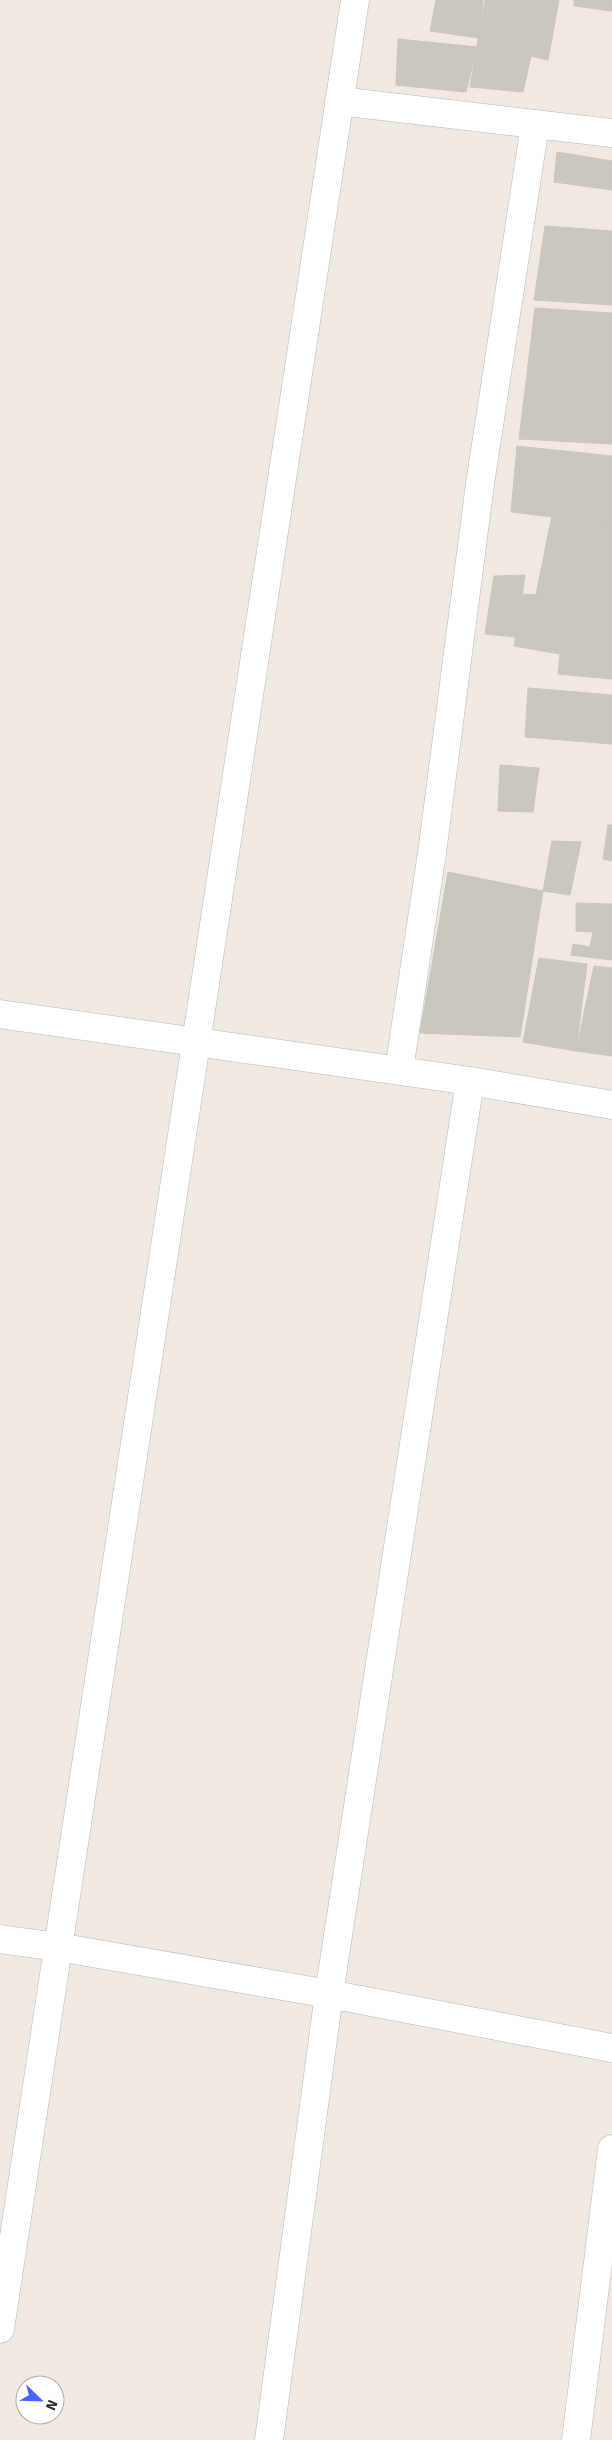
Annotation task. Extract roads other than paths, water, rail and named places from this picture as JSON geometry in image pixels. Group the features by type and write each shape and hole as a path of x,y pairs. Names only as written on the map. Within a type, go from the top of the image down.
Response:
{"street":[{"path":"0,2330 355,0"},
{"path":"339,101 612,133"},
{"path":"399,1070 433,843 480,484 535,125"},
{"path":"0,1014 399,1070 612,1105"},
{"path":"269,2440 329,1994 470,1081"},
{"path":"0,1940 58,1947 329,1994 612,2048"},
{"path":"576,2440 612,2150"}]}
